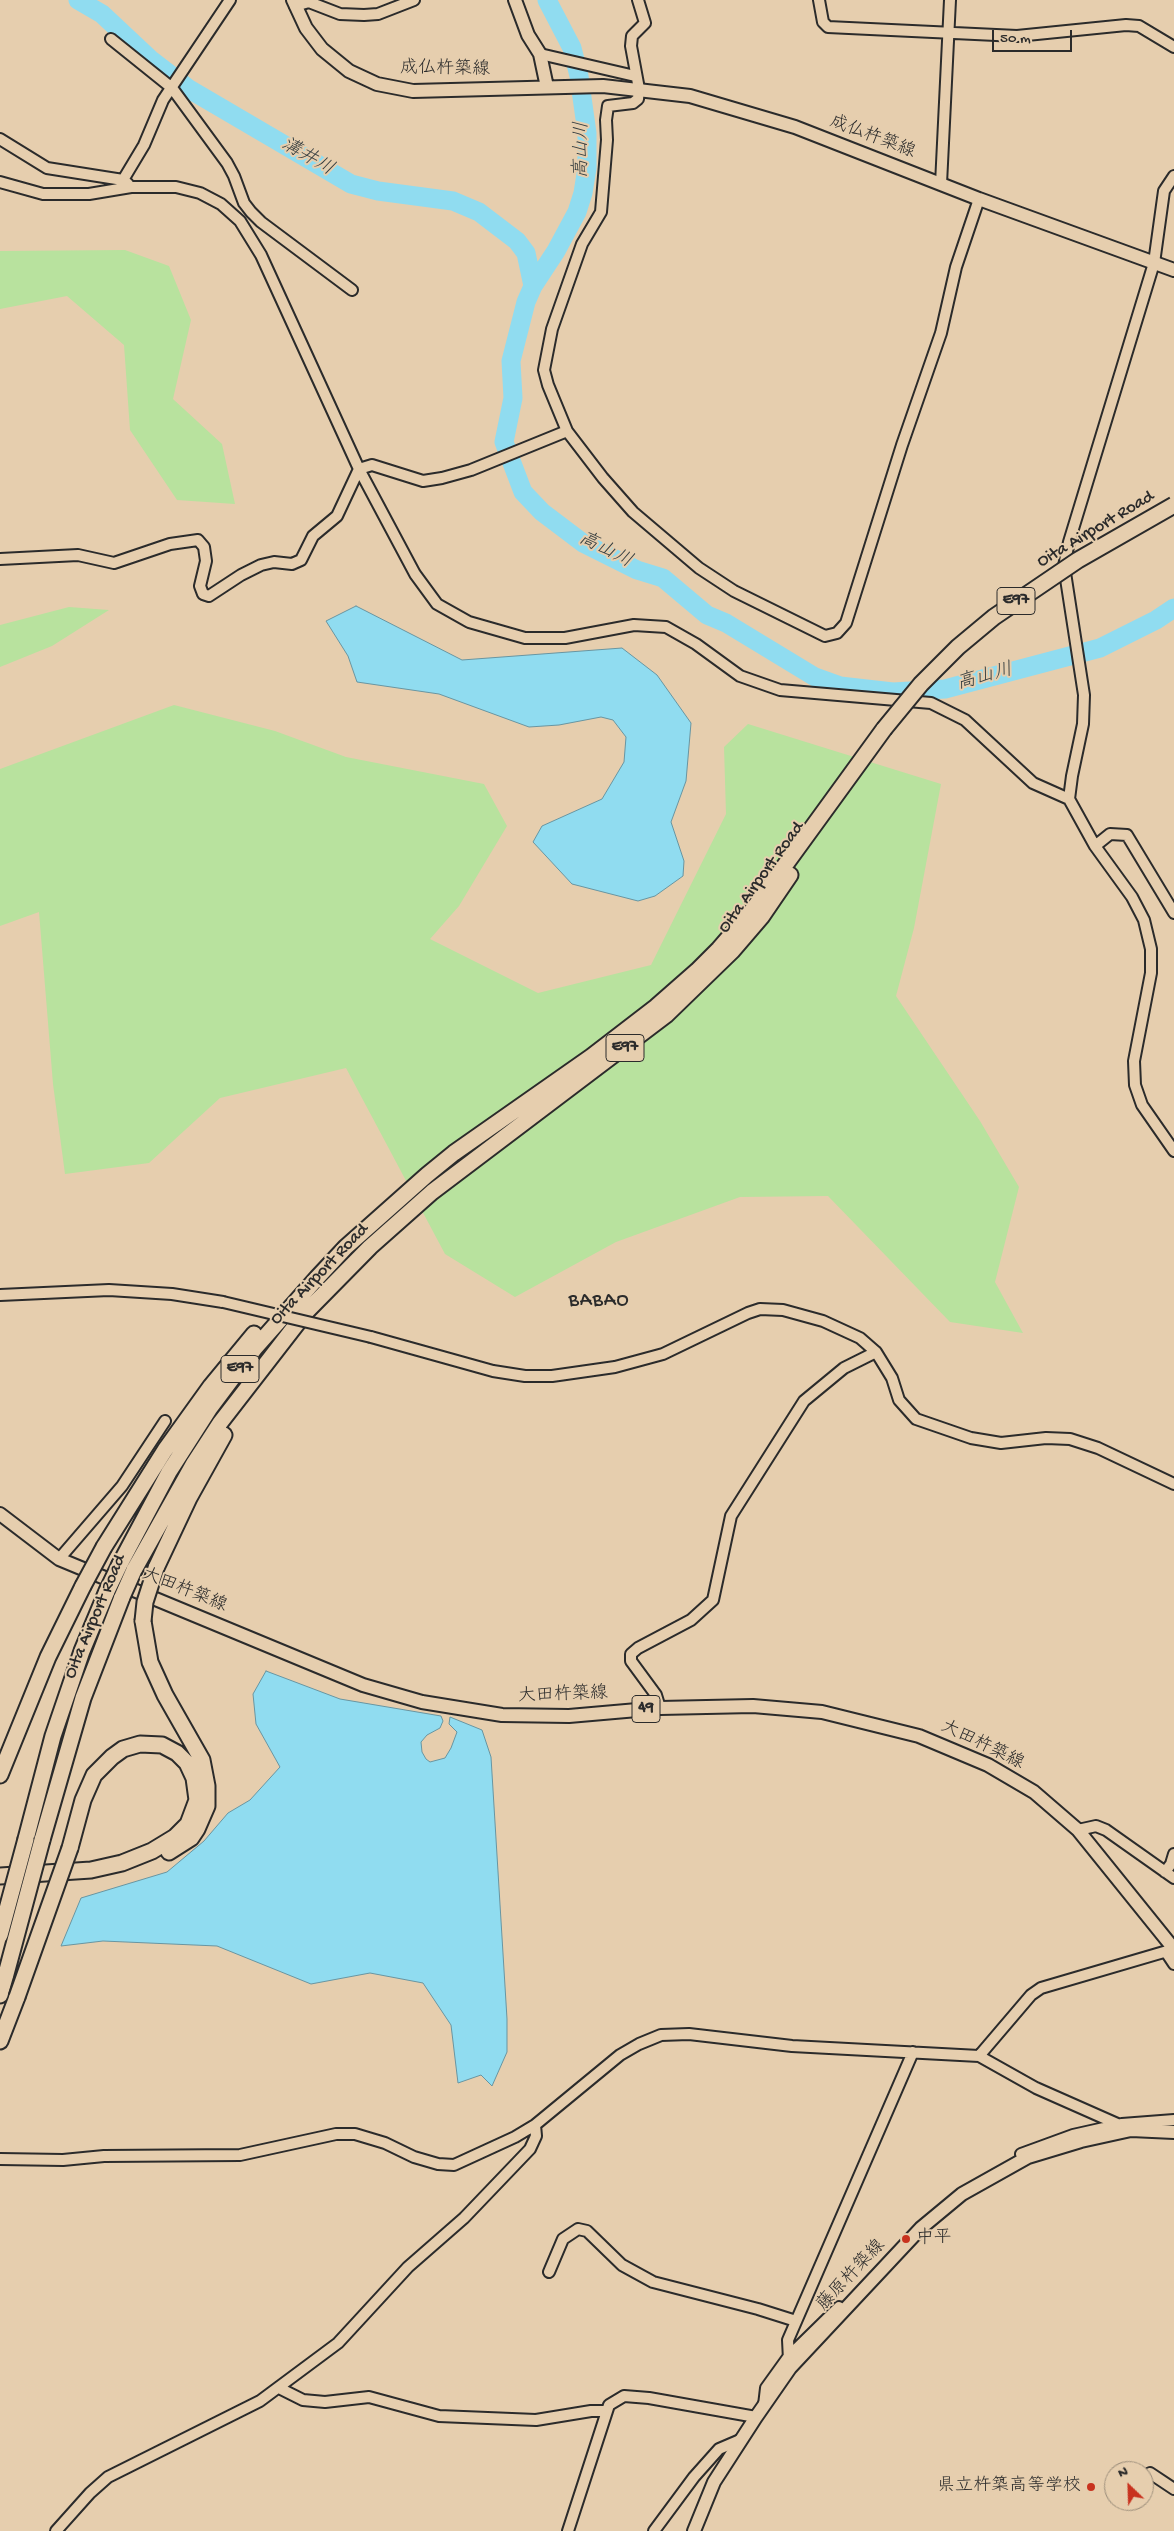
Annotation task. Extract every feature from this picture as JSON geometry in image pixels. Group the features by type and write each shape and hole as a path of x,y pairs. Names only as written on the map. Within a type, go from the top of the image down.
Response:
{"highway":[{"name":"Oita Airport Road","path":"0,1994 86,1689 122,1597 127,1567 169,1472 223,1389 317,1278 396,1201 454,1154 639,1020 697,971 751,912 884,729 921,684 958,647 994,617 1078,560 1174,506"},
{"name":"Oita Airport Road","path":"0,1935 53,1736 82,1651 107,1591 127,1567 194,1462 248,1385 306,1312 370,1247 432,1192 487,1148 639,1038 716,969 745,936 782,888 884,729"},
{"path":"0,1775 48,1657 83,1586 104,1547 165,1450 239,1352 292,1293 396,1201"},
{"path":"0,1884 82,1879 112,1873 148,1862 176,1848 190,1838 197,1829 207,1806 207,1786 202,1760 165,1695 150,1662 143,1621 145,1602 156,1568 189,1498 217,1446 306,1312"},
{"path":"0,1876 91,1870 122,1863 152,1851 175,1837 188,1824 194,1812 197,1800 194,1778 187,1763 177,1753 162,1745 140,1744 123,1749 94,1775 83,1800 70,1848 17,1997 0,2041"}],"main road":[{"path":"515,0 528,35 540,54 553,87"},
{"name":"成仏杵築線","path":"294,3 306,28 322,49 349,71 377,84 413,91 603,86 690,96 795,127 979,199 1174,270"},
{"name":"大田杵築線","path":"0,1514 59,1559 363,1685 422,1702 502,1715 569,1716 660,1708 753,1706 822,1712 919,1736 988,1765 1034,1792 1078,1830 1171,1950"},
{"name":"藤原杵築線","path":"694,2531 714,2482 790,2362 921,2228 962,2194 1028,2158 1126,2127 1174,2132"}],"street":[{"path":"127,184 163,100 230,0"},
{"path":"294,3 309,2 340,14 364,16 378,14 414,0"},
{"path":"638,0 644,23 632,36 631,46 635,76 639,89 638,99 632,103 608,106 601,212 582,244 548,348 544,370 554,404 568,431 603,478 633,512 699,568 734,591 825,636 837,633 846,623 899,453 941,334 956,267 979,199"},
{"path":"819,0 823,22 828,27 1017,36 1126,24 1139,26 1174,47"},
{"path":"942,184 950,0"},
{"path":"112,39 172,88 227,163 244,203 261,222 352,290"},
{"path":"540,54 635,76"},
{"path":"0,139 47,168 127,184 176,188 200,193 221,204 240,221 261,255 359,470 415,574 437,604 469,622 525,638 565,638 634,625 666,627 696,644 740,676 780,690 930,703 965,720 1034,783 1069,799"},
{"path":"1174,176 1164,191 1154,263 1069,542 1064,566 1084,695 1083,724 1069,799 1094,846 1132,897 1144,920 1151,949 1151,973 1134,1061 1135,1085 1142,1105 1174,1151"},
{"path":"0,182 43,194 89,194 127,184"},
{"path":"249,233 261,222"},
{"path":"0,559 78,555 101,562 114,563 170,544 198,540 204,547 206,561 200,586 202,594 209,596 241,575 261,565 274,562 292,564 301,560 313,536 337,516 359,470 372,465 380,466 423,481 471,470 568,431"},
{"path":"1094,846 1110,834 1127,835 1174,913"},
{"path":"0,1295 109,1290 172,1294 223,1302 371,1337 493,1370 525,1376 552,1376 614,1367 663,1354 760,1309 783,1310 823,1321 860,1338 876,1352 892,1378 899,1400 916,1419 971,1438 1001,1443 1046,1438 1070,1439 1098,1448 1174,1484"},
{"path":"660,1708 656,1694 631,1661 631,1654 638,1648 691,1620 713,1600 731,1516 804,1401 844,1368 876,1352"},
{"path":"59,1559 122,1486 165,1421"},
{"path":"1078,1830 1096,1826 1106,1830 1174,1878"},
{"path":"1165,1872 1171,1864 1174,1854"},
{"path":"979,2056 1031,1995 1041,1988 1171,1950 1174,1964"},
{"path":"0,2159 63,2160 104,2156 240,2155 336,2134 355,2134 385,2143 414,2157 438,2164 454,2165 515,2138 535,2125 620,2055 639,2044 661,2035 689,2034 792,2046 979,2056 1036,2088 1126,2127 1174,2120"},
{"path":"790,2362 788,2340 913,2052"},
{"path":"56,2531 90,2492 108,2477 260,2400 279,2388 338,2343 408,2267 464,2218 530,2149 536,2136 535,2125"},
{"path":"549,2272 563,2239 578,2229 587,2231 622,2266 644,2278 796,2321"},
{"path":"279,2388 303,2400 325,2402 369,2397 439,2416 536,2420 591,2411 607,2411"},
{"path":"568,2531 609,2405 624,2396 650,2398 756,2417"},
{"path":"654,2531 694,2477 719,2449 740,2440"},
{"path":"1154,2476 1174,2488"}],"green space":[{"path":"125,250 169,266 191,320 173,399 222,444 235,504 177,500 130,430 124,345 67,296 0,309 0,251"},
{"path":"69,607 109,610 52,646 0,667 0,625"},
{"path":"174,705 275,731 346,757 484,784 507,826 459,906 430,939 538,993 651,965 726,814 724,747 748,724 941,784 914,928 896,996 980,1121 1019,1187 995,1282 1023,1333 950,1322 828,1196 740,1197 616,1242 515,1297 445,1254 346,1068 220,1098 149,1163 65,1174 53,1084 39,912 0,926 0,769"}],"water":[{"path":"356,606 462,660 622,648 657,675 691,723 686,781 671,822 684,861 683,876 655,896 638,901 572,884 533,842 542,826 602,799 624,762 626,737 613,720 601,717 559,725 529,727 439,694 357,682 348,656 326,621"},
{"path":"266,1671 340,1699 441,1716 443,1721 440,1728 427,1735 421,1742 422,1752 430,1762 445,1758 451,1748 457,1732 449,1724 450,1717 482,1730 491,1757 507,2019 507,2052 492,2086 481,2075 458,2083 451,2025 423,1983 370,1973 311,1984 217,1946 103,1941 61,1946 81,1898 167,1872 204,1841 228,1813 250,1800 280,1767 256,1724 253,1694"}],"waterway":[{"name":"溝井川","path":"78,0 102,14 150,59 189,89 351,184 378,191 453,201 479,212 517,241 526,253 533,286"},
{"name":"高山川","path":"547,0 572,48 579,76 587,133 587,168 583,193 577,212 556,251 533,286 526,302 511,361 513,398 504,442 523,492 542,512 583,543 637,570 663,578 707,615 726,623 815,677 840,686 893,692 945,689 1100,648 1156,620 1174,608"}],"place":[{"name":"中平","path":"906,2239"},
{"name":"県立杵築高等学校","path":"1091,2487"}],"district":[{"name":"BABAO","path":"599,1302"}]}
